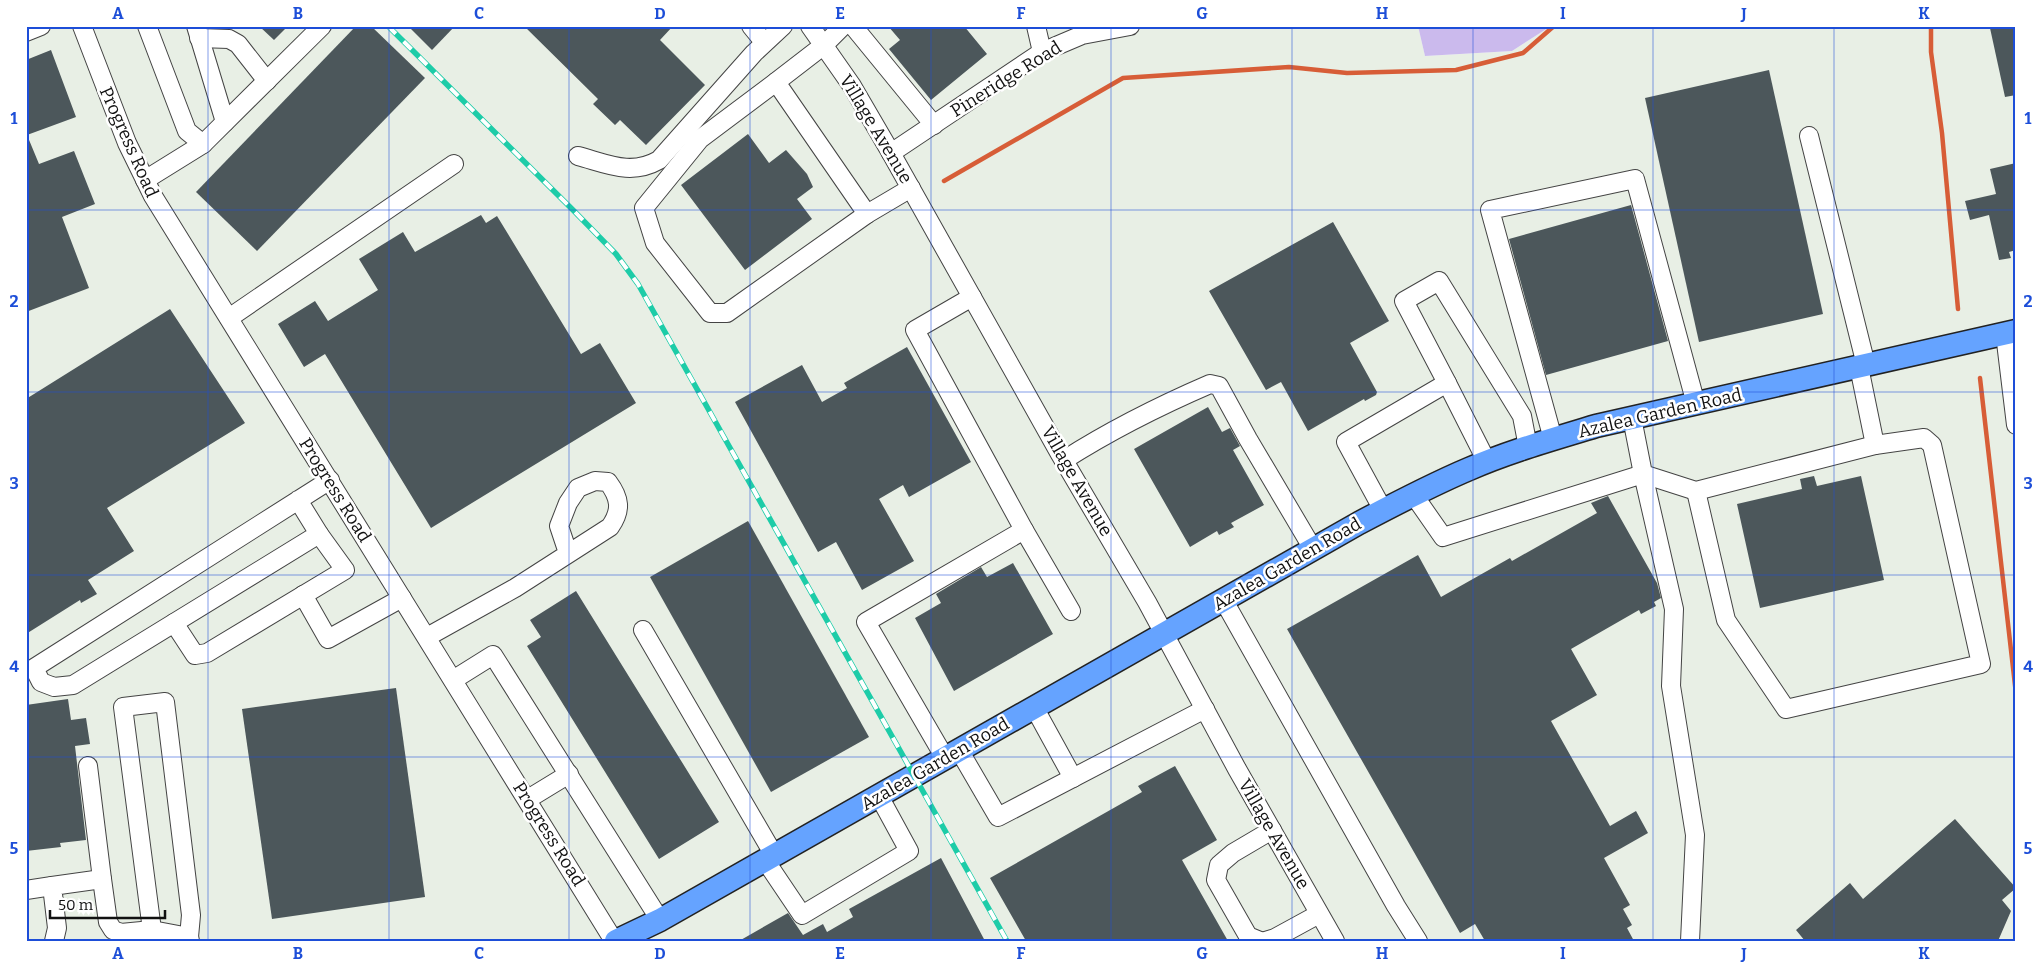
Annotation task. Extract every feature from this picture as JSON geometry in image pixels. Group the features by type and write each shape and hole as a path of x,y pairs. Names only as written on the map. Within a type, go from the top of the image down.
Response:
{"main road":[{"name":"Azalea Garden Road","path":"615,941 660,920 1413,494 1487,462 1553,439 1632,418 2010,333"}],"street":[{"path":"26,32 42,26"},
{"name":"Progress Road","path":"82,26 101,82 145,180 163,214 615,941"},
{"path":"147,26 187,131 203,144"},
{"path":"145,180 203,144 322,26"},
{"path":"751,26 764,42"},
{"path":"578,156 631,169 646,167 659,160 764,42 783,26"},
{"name":"Village Avenue","path":"810,26 852,86 892,153 1064,460 1165,634 1335,941"},
{"path":"843,26 824,45 700,139 644,208 655,243 710,313 727,313 868,214 911,188"},
{"path":"853,26 934,125"},
{"path":"1036,26 1042,52"},
{"name":"Pineridge Road","path":"892,153 1042,52 1082,35 1130,26"},
{"path":"225,122 197,32 229,39 238,44 267,81"},
{"path":"776,82 868,214"},
{"path":"1809,136 1863,366 1876,445"},
{"path":"229,318 454,164"},
{"path":"1553,439 1490,210 1635,179 1696,404"},
{"path":"1487,462 1404,300 1439,281 1522,416 1528,447"},
{"path":"972,297 915,330 1024,530 1072,611"},
{"path":"2010,333 2016,425"},
{"path":"1384,510 1346,442 1447,383"},
{"path":"1064,460 1109,432 1157,407 1210,384 1219,386 1313,549"},
{"path":"1632,418 1674,609 1671,686 1695,835 1690,941"},
{"path":"1413,494 1443,537 1643,474 1696,491 1876,445 1924,438 1932,445 1981,664 1786,709 1726,620 1696,491"},
{"path":"319,534 73,685 54,687 41,682 34,668 330,480"},
{"path":"174,623 195,655 207,653 345,570 319,534 298,500"},
{"path":"1024,530 866,622 952,754 998,817 1205,709"},
{"path":"426,637 515,588 568,553"},
{"path":"303,595 328,639 402,598"},
{"path":"1224,600 1391,898 1418,941"},
{"path":"643,630 802,915 909,851 879,796"},
{"path":"454,680 493,655 660,920"},
{"path":"88,766 108,922 113,930 121,933 152,930 190,939 191,915 165,702 123,707 152,930"},
{"path":"1034,707 1074,778"},
{"path":"528,799 568,774"},
{"path":"1260,941 1248,936 1216,880 1219,865 1272,830"},
{"path":"26,890 102,879"},
{"path":"52,886 57,928 54,941"},
{"path":"1265,941 1276,938 1319,914"}],"shaded area":[{"path":"26,26 1418,26 1425,56 1512,51 1551,26 2016,26 2016,941 26,941"},
{"path":"1418,26 1551,26 1512,51 1425,56"}],"building":[{"path":"259,26 288,26 274,40"},
{"path":"356,26 371,26 425,78 257,251 196,192"},
{"path":"408,26 455,26 432,50"},
{"path":"524,26 673,26 660,40 705,85 646,145 620,120 615,125 593,104 598,99"},
{"path":"888,26 964,26 987,54 931,100 889,49 900,40"},
{"path":"2016,26 2016,95 2005,97 1990,28"},
{"path":"51,50 76,117 27,135 39,164 74,151 95,204 62,217 89,288 26,312 26,60"},
{"path":"1769,70 1823,314 1699,342 1645,98"},
{"path":"748,134 769,163 786,150 807,174 813,187 797,199 812,219 745,270 681,185"},
{"path":"2016,163 2016,250 2009,252 2011,258 1999,260 1989,215 1970,220 1965,201 1996,194 1990,169"},
{"path":"1631,205 1668,341 1546,375 1509,239"},
{"path":"481,215 486,223 497,216 581,354 600,343 636,403 431,528 325,354 304,367 278,324 315,301 328,321 378,290 359,259 403,232 415,252"},
{"path":"1333,222 1389,321 1350,343 1377,392 1376,395 1365,401 1364,399 1308,431 1281,382 1266,390 1209,291"},
{"path":"170,309 245,423 107,508 134,551 88,580 97,594 81,603 80,600 26,634 26,399"},
{"path":"907,347 971,462 909,497 903,485 879,499 914,561 862,590 836,542 818,552 735,402 802,365 822,402 847,388 844,383"},
{"path":"1208,407 1222,432 1230,428 1240,446 1233,450 1264,505 1231,523 1234,527 1219,535 1217,531 1190,547 1134,449"},
{"path":"1814,476 1817,486 1861,476 1884,580 1760,608 1737,504 1802,489 1800,479"},
{"path":"1608,496 1657,583 1661,598 1654,602 1656,606 1641,614 1639,610 1571,649 1597,695 1551,721 1610,826 1636,811 1648,833 1604,858 1630,905 1623,909 1632,925 1627,928 1634,941 1485,941 1475,924 1460,933 1287,629 1418,555 1441,597 1510,558 1512,561 1597,513 1591,503"},
{"path":"748,521 869,737 771,792 650,577"},
{"path":"1013,563 1053,634 954,691 915,618 941,603 936,594 981,567 987,577"},
{"path":"576,591 719,822 659,859 527,646 541,637 530,620"},
{"path":"396,688 425,897 272,919 242,709"},
{"path":"68,699 71,720 86,718 90,744 75,746 86,840 60,843 61,847 26,851 26,705"},
{"path":"1175,766 1217,840 1182,860 1228,941 1026,941 990,878 1142,792 1138,786"},
{"path":"1955,819 2016,888 2002,900 2011,911 1998,941 1805,941 1796,930 1850,883 1863,899"},
{"path":"941,858 985,941 739,941 788,913 803,935 823,924 827,932 853,917 849,909"}],"waterway":[{"path":"944,181 1123,78 1289,67 1347,73 1456,70 1523,53 1554,26"},
{"path":"1931,26 1931,52 1942,133 1958,309"},
{"path":"1980,378 2016,694"}],"railway":[{"path":"388,26 616,254 638,284 1007,941"}]}
